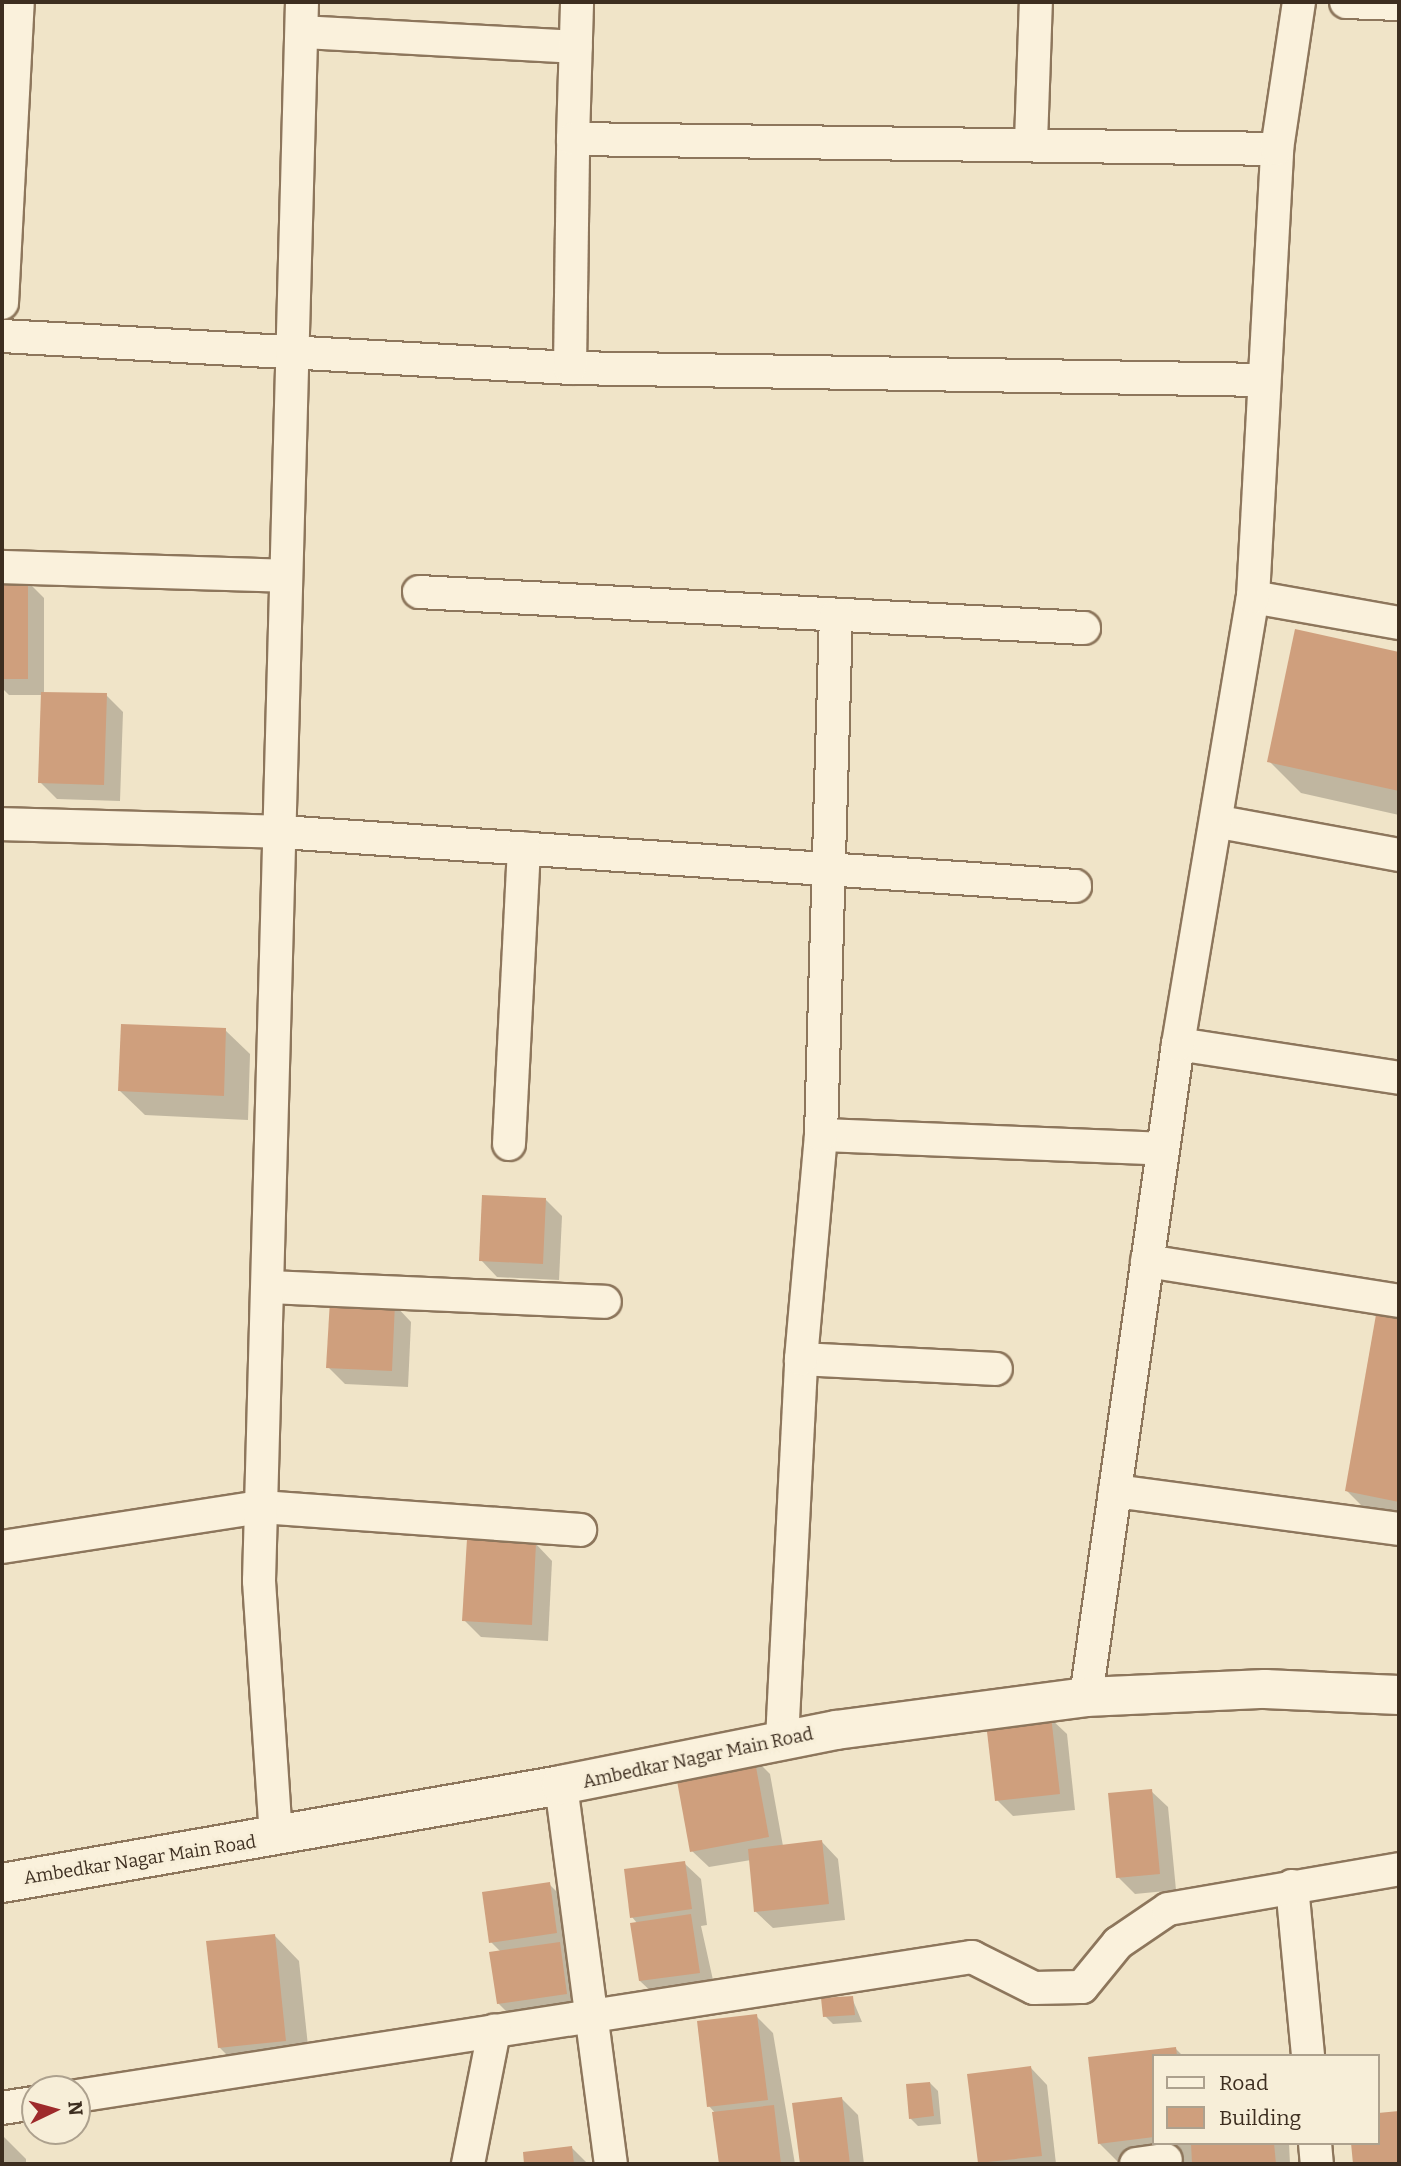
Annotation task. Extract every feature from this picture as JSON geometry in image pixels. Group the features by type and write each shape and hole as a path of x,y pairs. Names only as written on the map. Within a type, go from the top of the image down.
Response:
{"street":[{"path":"2,303 7,117 18,2"},
{"path":"570,368 577,2"},
{"path":"1031,142 1036,2"},
{"path":"1086,1697 1178,1044 1219,822 1253,597 1261,380 1277,149 1299,2"},
{"path":"1346,2 1399,4"},
{"path":"276,1837 259,1581 281,832 284,576 302,17 576,47"},
{"path":"573,139 1031,142 1277,149"},
{"path":"2,336 570,368 1261,380"},
{"path":"2,567 284,576"},
{"path":"419,592 1084,628"},
{"path":"1253,597 1399,623"},
{"path":"782,1741 801,1359 821,1135 836,615"},
{"path":"1219,822 1399,855"},
{"path":"2,824 281,832 1075,886"},
{"path":"509,1144 524,848"},
{"path":"1178,1044 1399,1078"},
{"path":"821,1135 1163,1149"},
{"path":"1147,1261 1399,1301"},
{"path":"268,1286 605,1302"},
{"path":"801,1359 996,1368"},
{"path":"1115,1491 1399,1529"},
{"path":"2,1546 261,1507 580,1530"},
{"name":"Ambedkar Nagar Main Road","path":"2,1883 562,1786 782,1741 1086,1697 1265,1689 1399,1695"},
{"path":"562,1786 611,2164"},
{"path":"91,2094 972,1956 1034,1988 1082,1987 1118,1942 1168,1909 1399,1869"},
{"path":"1293,1886 1308,2054"},
{"path":"468,2164 494,2031"},
{"path":"2,2108 21,2105"},
{"path":"1315,2145 1317,2164"}],"building":[{"path":"2,580 28,580 28,679 2,679"},
{"path":"1295,629 1399,652 1399,791 1267,762"},
{"path":"41,692 107,693 104,785 38,783"},
{"path":"121,1024 226,1028 224,1096 118,1091"},
{"path":"482,1195 546,1198 543,1264 479,1261"},
{"path":"330,1300 395,1303 392,1371 326,1368"},
{"path":"1377,1309 1399,1313 1399,1502 1345,1491"},
{"path":"467,1539 536,1543 532,1625 462,1621"},
{"path":"1051,1716 1060,1794 995,1801 986,1723"},
{"path":"754,1756 769,1837 690,1852 675,1770"},
{"path":"1152,1789 1160,1874 1116,1878 1108,1793"},
{"path":"822,1840 829,1904 754,1912 748,1849"},
{"path":"685,1861 692,1909 630,1918 624,1869"},
{"path":"550,1882 557,1933 489,1943 482,1892"},
{"path":"691,1914 700,1973 639,1981 630,1923"},
{"path":"275,1934 286,2041 218,2048 206,1941"},
{"path":"560,1942 567,1994 497,2004 489,1952"},
{"path":"853,1996 855,2015 823,2017 821,1998"},
{"path":"757,2014 768,2100 707,2107 697,2021"},
{"path":"1176,2047 1177,2054 1152,2054 1152,2137 1098,2144 1088,2057"},
{"path":"1031,2066 1042,2156 978,2163 967,2074"},
{"path":"930,2082 934,2116 909,2119 906,2084"},
{"path":"842,2097 850,2164 800,2164 792,2103"},
{"path":"774,2105 781,2164 719,2164 712,2112"},
{"path":"1399,2111 1399,2164 1353,2164 1351,2145 1380,2145 1380,2113"},
{"path":"1191,2145 1274,2145 1276,2164 1192,2164"},
{"path":"572,2146 574,2164 524,2164 523,2152"}]}
